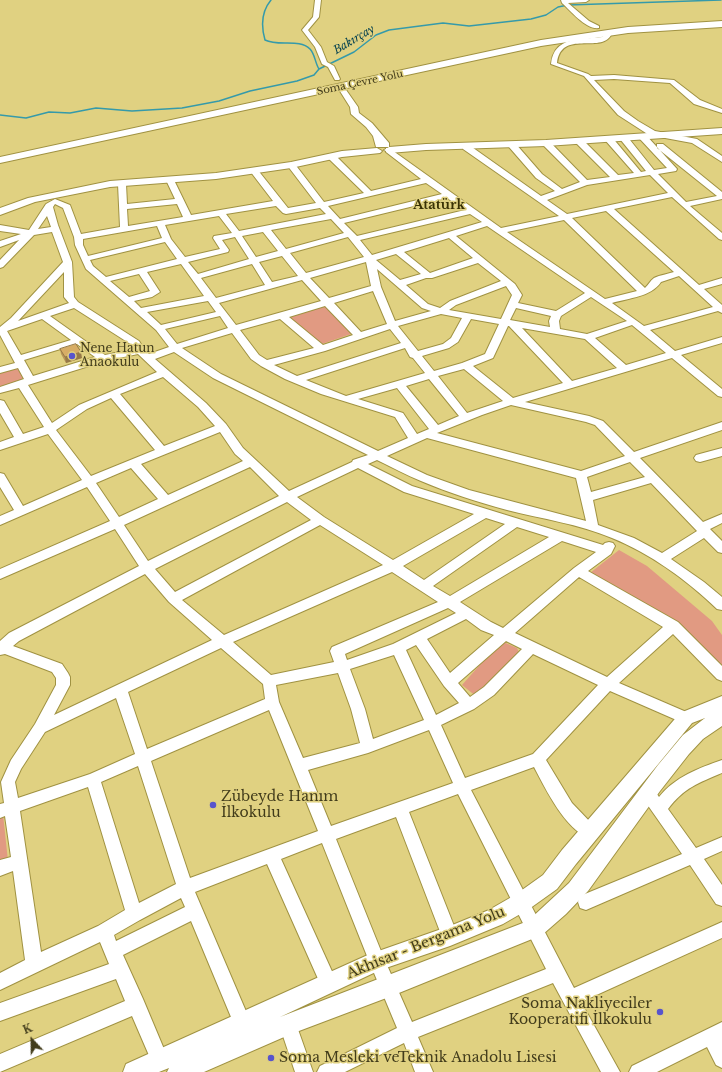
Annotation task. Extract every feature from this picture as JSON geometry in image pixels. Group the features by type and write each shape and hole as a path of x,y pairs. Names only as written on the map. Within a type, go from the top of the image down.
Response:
{"highway":[{"name":"Soma Çevre Yolu","path":"0,154 543,39 631,26 722,21"},
{"name":"Soma Çevre Yolu","path":"0,160 541,43 628,30 722,24"}],"main road":[{"path":"0,212 32,200 54,200 90,188 254,171 332,157 381,145 466,147 722,131"},
{"name":"Akhisar - Bergama Yolu","path":"134,1072 377,961 450,936 496,917 522,902 550,882 686,718 721,715"},
{"name":"Akhisar - Bergama Yolu","path":"178,1072 288,1024 535,928 551,915 580,885 653,800 687,744 701,729 721,715"}],"street":[{"path":"318,0 316,18 305,30 318,47 327,65 337,79"},
{"path":"564,1 586,0"},
{"path":"564,1 587,22 597,27"},
{"path":"608,35 604,38 566,44 558,48 554,64 586,75 625,116 652,133 694,141 721,159"},
{"path":"589,78 614,77 672,81 697,102 722,110"},
{"path":"342,88 354,107 354,114 365,122 381,145 448,195 590,294 633,322 721,392"},
{"path":"541,199 585,183 673,169 646,136"},
{"path":"646,136 722,197"},
{"path":"623,137 653,173 684,205 722,236"},
{"path":"608,138 640,175"},
{"path":"579,141 616,178"},
{"path":"546,143 585,183"},
{"path":"512,145 534,172 560,191"},
{"path":"466,147 566,217 644,292"},
{"path":"332,157 370,194"},
{"path":"291,165 322,206 352,237 370,259 425,306 441,311 588,337 633,322"},
{"path":"254,171 278,203 286,211 322,206 427,180"},
{"path":"170,180 188,218"},
{"path":"122,184 124,229"},
{"path":"500,231 674,194"},
{"path":"103,280 225,250 217,238 334,219 448,195"},
{"path":"684,205 722,197"},
{"path":"54,200 56,229 68,262 69,297 75,304 136,343 144,354 164,373 202,405 222,427 239,451 287,496 320,520 486,626 608,684 686,718"},
{"path":"0,265 31,233 54,200"},
{"path":"54,200 67,207 89,267 159,328 175,348 217,376 423,478 448,488 617,536 662,559 722,605"},
{"path":"123,206 180,201"},
{"path":"78,237 278,203"},
{"path":"608,208 721,309"},
{"path":"196,277 352,237 472,211"},
{"path":"221,213 237,234 270,286"},
{"path":"160,223 167,239 213,299 254,357 297,380 347,399 399,414 415,439"},
{"path":"138,311 213,299 270,286 398,251 489,223"},
{"path":"0,228 31,233"},
{"path":"0,244 31,233 56,229"},
{"path":"265,229 304,277 359,336"},
{"path":"347,399 466,365 489,356 509,323 517,295 512,286 450,235"},
{"path":"85,259 167,239"},
{"path":"398,251 427,275"},
{"path":"370,259 376,287 392,325 406,345 465,417"},
{"path":"398,284 427,275 429,276 480,259"},
{"path":"1,330 14,320 68,262"},
{"path":"126,300 149,295 155,292 141,270"},
{"path":"602,302 644,292 655,285 655,282 658,280 680,273"},
{"path":"698,288 722,281"},
{"path":"265,364 322,349 392,325 441,311 452,303 507,282"},
{"path":"0,390 103,358 144,354 175,348 233,328 282,316 376,287"},
{"path":"555,331 554,321 557,314 590,294"},
{"path":"1,330 75,304"},
{"path":"513,305 557,314"},
{"path":"642,329 721,309"},
{"path":"159,328 222,313"},
{"path":"414,355 446,346 455,340 468,315"},
{"path":"43,316 103,358"},
{"path":"282,316 322,349"},
{"path":"509,323 569,384"},
{"path":"1,330 19,362 26,382 50,429 89,481 146,567 173,599 269,681 272,702 283,725 298,766 377,961 389,986 424,1072"},
{"path":"588,337 625,369"},
{"path":"1,648 14,637 146,567 287,496 357,463 465,417 569,384 722,340"},
{"path":"0,370 78,341"},
{"path":"297,380 406,345"},
{"path":"466,365 511,402 589,419 599,423 722,549"},
{"path":"0,446 50,429 83,407 113,393 164,373"},
{"path":"399,384 431,432 581,475 634,458 722,426"},
{"path":"113,393 162,451"},
{"path":"0,403 20,439"},
{"path":"0,521 89,481 222,427"},
{"path":"700,458 722,452"},
{"path":"0,574 251,462"},
{"path":"133,463 166,501"},
{"path":"357,463 408,489 607,550"},
{"path":"581,475 593,528"},
{"path":"0,477 20,512"},
{"path":"586,498 653,478"},
{"path":"40,728 222,640 393,566 485,513"},
{"path":"662,559 722,518"},
{"path":"173,599 320,520"},
{"path":"424,586 516,522"},
{"path":"368,747 358,709 344,666 337,651 450,602 561,536"},
{"path":"449,682 578,571 607,550 617,536"},
{"path":"578,571 673,626 722,675"},
{"path":"269,681 344,666 398,648 465,614"},
{"path":"0,982 34,964 104,932 134,914 185,888 271,855 538,759 608,684 673,626"},
{"path":"419,638 449,682 469,705"},
{"path":"1,648 57,668 64,677 63,685 40,728 4,782 6,809 18,862 34,964"},
{"path":"398,648 462,787 570,998 611,1072"},
{"path":"298,766 368,747 432,723 469,705 488,691 531,648"},
{"path":"120,690 185,888 242,1023"},
{"path":"6,809 93,779 272,702"},
{"path":"538,759 555,793 563,805 577,822 590,832"},
{"path":"722,766 685,782 671,792 653,800 694,856 722,898"},
{"path":"93,779 134,914"},
{"path":"400,808 450,936"},
{"path":"586,902 722,844"},
{"path":"271,855 329,984"},
{"path":"0,868 18,862"},
{"path":"112,952 194,911"},
{"path":"570,998 722,930"},
{"path":"104,932 119,969 137,1005 160,1061"},
{"path":"0,1012 119,969"},
{"path":"326,1072 408,1032 558,973"},
{"path":"0,1063 137,1005"},
{"path":"288,1024 304,1072"},
{"path":"638,1072 716,1033 722,1059"}],"shaded area":[{"path":"326,305 354,333 322,344 288,316"},
{"path":"18,367 24,382 0,389 0,372"},
{"path":"619,550 647,566 712,621 722,635 722,667 590,573"},
{"path":"501,641 517,648 520,654 477,697 462,685"},
{"path":"3,814 8,861 0,863 0,815"}],"building":[{"path":"76,344 81,352 65,357 60,349"}],"waterway":[{"path":"271,0 265,9 263,19 265,40 276,43 295,43 305,46 312,51 319,69"},
{"name":"Bakırçay","path":"319,69 354,52 376,35 389,30 443,23 469,26 531,19 546,15 558,7 568,5 721,0"},
{"name":"Bakırçay","path":"0,115 26,118 49,112 70,113 96,108 132,111 182,108 219,101 250,91 297,81 314,75 319,69"}],"place":[{"name":"Nene Hatun Anaokulu","path":"72,356"},
{"name":"Zübeyde Hanım İlkokulu","path":"213,805"},
{"name":"Soma Nakliyeciler Kooperatifi İlkokulu","path":"660,1012"},
{"name":"Soma Mesleki veTeknik Anadolu Lisesi","path":"271,1058"}],"district":[{"name":"Atatürk","path":"439,205"}]}
